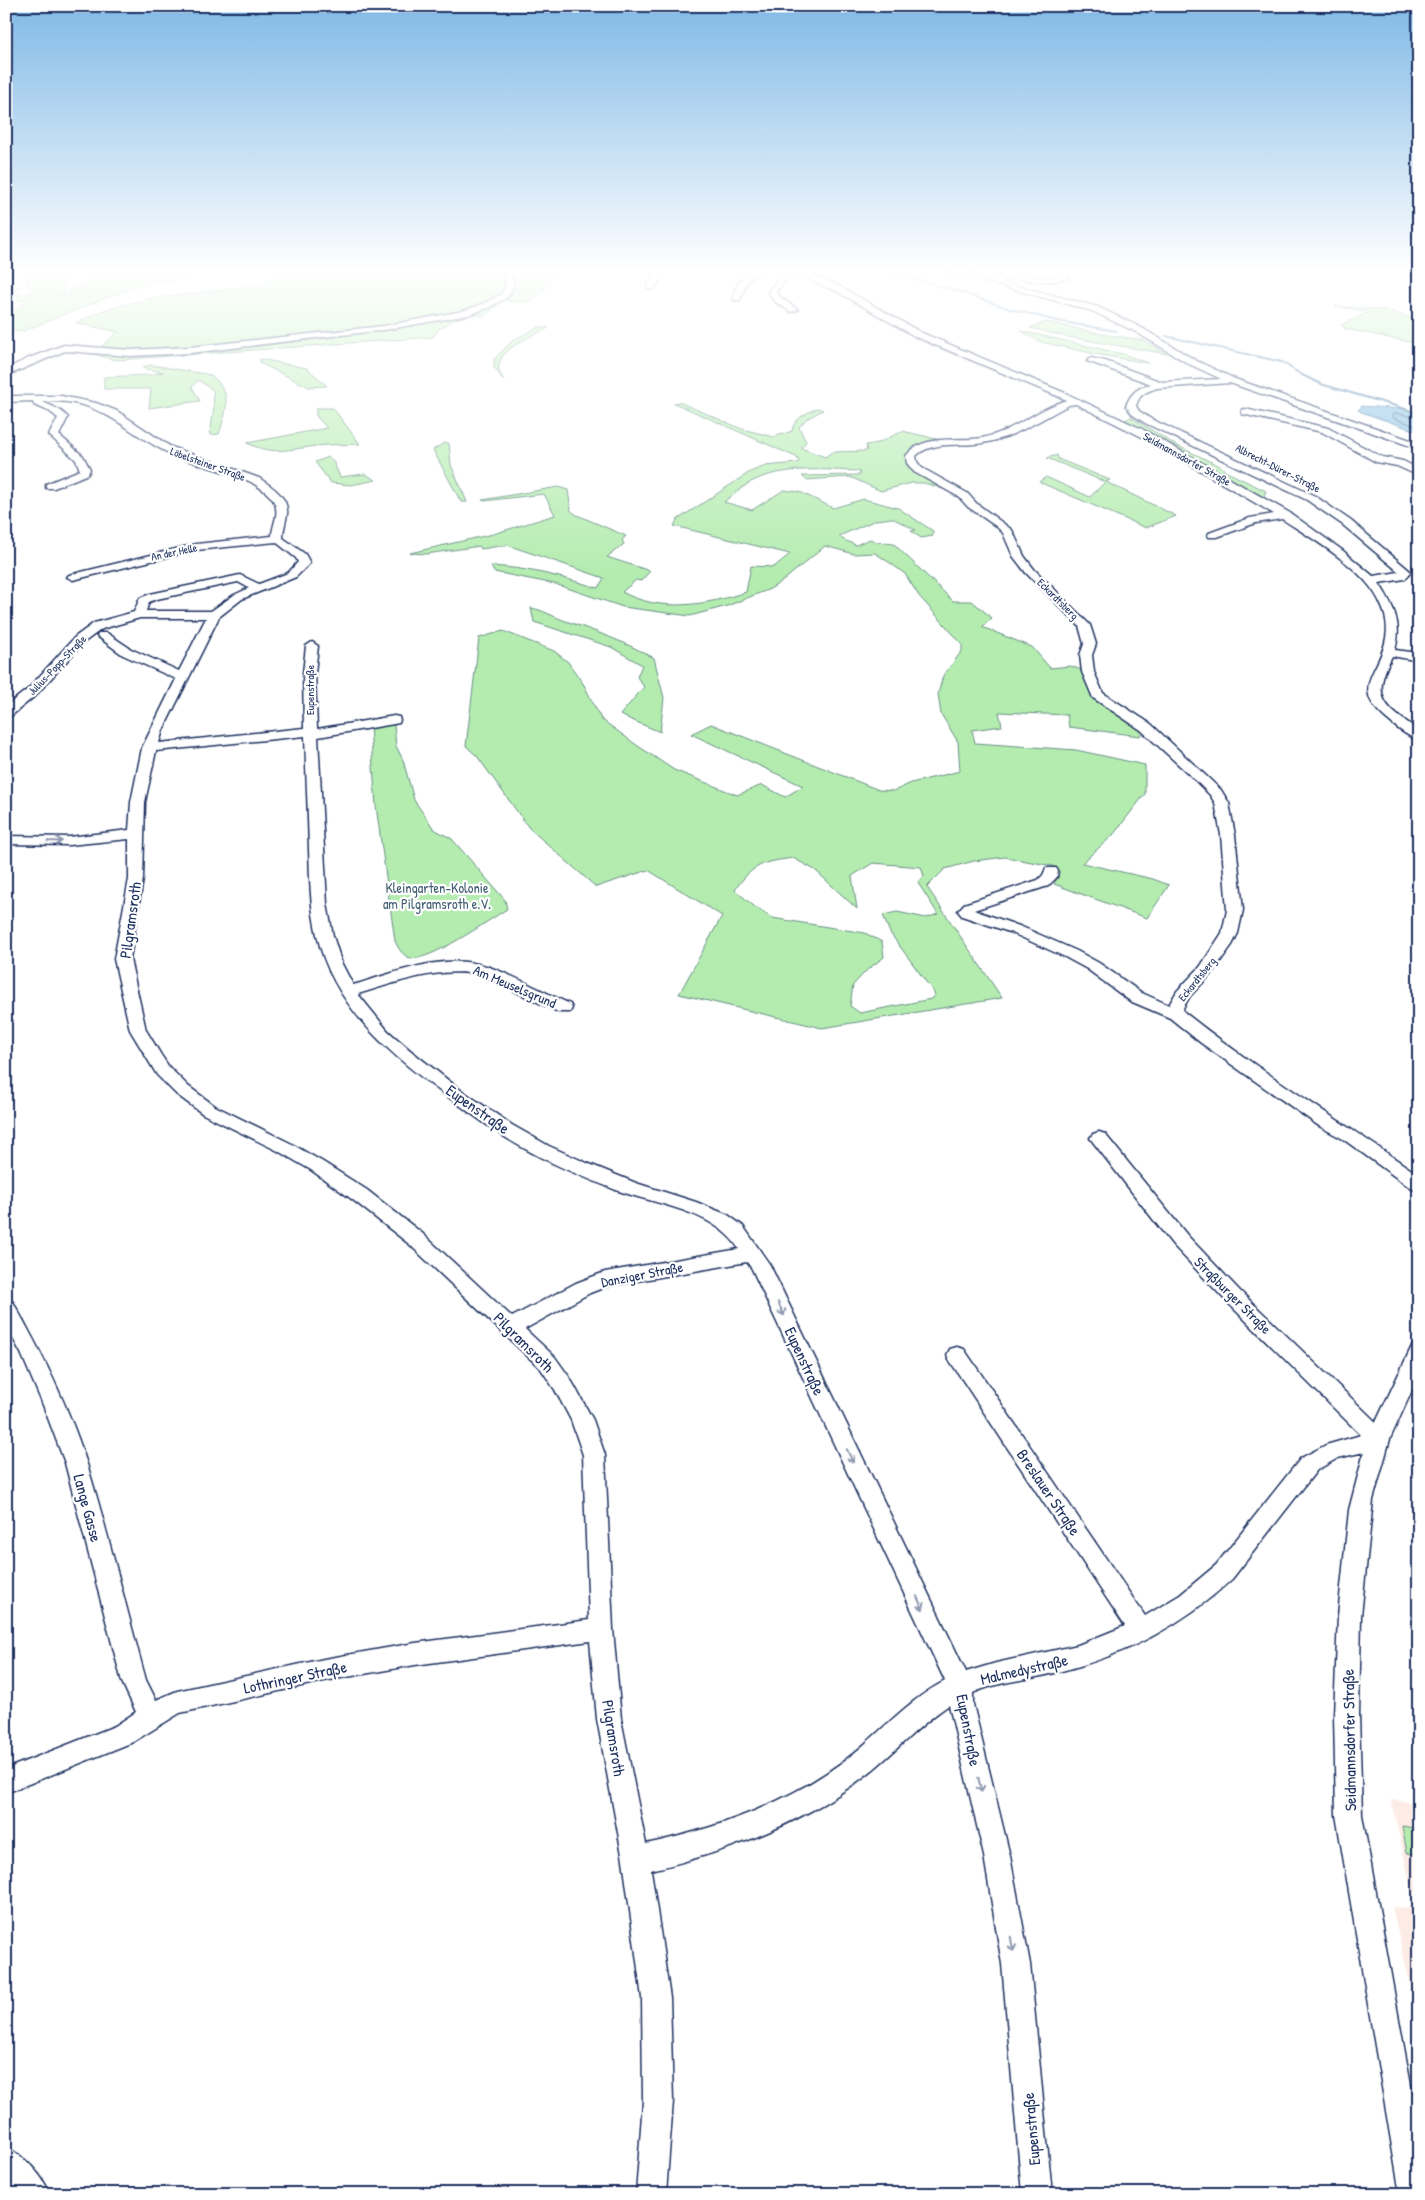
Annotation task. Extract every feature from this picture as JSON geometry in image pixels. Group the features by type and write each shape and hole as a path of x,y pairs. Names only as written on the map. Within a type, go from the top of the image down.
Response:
{"street":[{"name":"Seidmannsdorfer Straße","path":"1002,371 1118,420 1286,515 1371,580 1391,602 1402,624 1404,638 1396,653 1375,681 1376,698 1388,714 1419,736"},
{"name":"Albrecht-Dürer-Straße","path":"1123,371 1161,385"},
{"path":"1211,371 1352,424 1419,446"},
{"name":"Albrecht-Dürer-Straße","path":"1232,380 1222,383 1161,385 1145,389 1132,398 1131,406 1141,417 1319,503 1405,570 1405,574"},
{"name":"Löbelsteiner Straße","path":"6,399 66,400 99,406 126,420 152,440 170,450 235,472 258,483 278,498 281,504 278,539"},
{"path":"38,399 38,403 52,409 63,417 54,435 80,458 85,469 84,472 50,486"},
{"name":"Eckardtsberg","path":"1075,402 1067,403 990,439 922,448 911,456 912,463 918,470 929,477 963,495 972,505 1004,528 1019,556 1030,571 1084,625 1090,644 1086,655 1088,672 1097,695 1146,727 1197,774 1216,793 1222,803 1228,835 1235,910 1230,933 1206,970 1183,994 1175,1008 1176,1014"},
{"path":"1245,412 1325,430 1379,460 1400,464 1419,473"},
{"path":"1325,430 1352,424"},
{"path":"1213,534 1254,520 1286,515"},
{"name":"Pilgramsroth","path":"278,539 301,556 304,563 292,575 238,598 214,616 182,677 149,748 138,802 134,896 122,959 132,1012 138,1030 163,1071 182,1090 209,1110 284,1147 360,1194 416,1239 512,1327 548,1363 564,1384 582,1420 594,1456 601,1629 609,1720 636,1860 656,1998 658,2102 651,2194"},
{"name":"An der Helle","path":"73,577 196,547 278,539"},
{"path":"1371,580 1394,578 1405,574 1419,578"},
{"path":"139,614 144,600 154,596 240,578 258,588"},
{"name":"Julius-Popp-Straße","path":"6,713 32,692 107,622 139,614 214,616"},
{"path":"97,633 127,652 182,677"},
{"name":"Eupenstraße","path":"312,646 309,673 321,920 328,949 348,992 379,1032 402,1054 501,1126 550,1154 602,1177 706,1212 735,1230 756,1260 960,1686 961,1704 997,1856 1016,1964 1037,2194"},
{"path":"1396,653 1419,657"},
{"name":"Eupenstraße","path":"311,733 394,720"},
{"path":"149,748 311,733"},
{"path":"6,840 69,841 136,834"},
{"name":"Eckardtsberg","path":"1051,871 1050,877 1043,883 969,907 966,911 967,913 1017,930 1071,954 1093,966 1136,997 1176,1014 1207,1039 1325,1122 1349,1135 1419,1184"},
{"name":"Am Meuselsgrund","path":"348,992 432,968 451,965 468,966 483,970 564,1008"},
{"name":"Straßburger Straße","path":"1100,1138 1180,1240 1233,1296 1380,1440"},
{"name":"Danziger Straße","path":"512,1327 583,1288 605,1279 756,1260"},
{"name":"Lange Gasse","path":"6,1307 31,1353 54,1405 76,1463 134,1682 151,1716"},
{"name":"Seidmannsdorfer Straße","path":"1415,2194 1349,1815 1346,1761 1349,1604 1363,1496 1369,1470 1380,1440 1419,1352"},
{"name":"Breslauer Straße","path":"957,1355 1140,1629"},
{"name":"Malmedystraße","path":"636,1860 666,1854 714,1839 798,1803 854,1770 930,1703 960,1686 983,1677 1091,1653 1177,1610 1208,1588 1224,1572 1309,1464 1318,1457 1330,1452 1380,1440"},
{"name":"Lothringer Straße","path":"6,1781 124,1734 177,1702 324,1670 415,1654 601,1629"},
{"path":"6,2163 35,2194"}],"shaded area":[{"path":"1391,1800 1419,1803 1419,2022 1392,1907 1416,1908"}],"green space":[{"path":"155,371 185,371 211,375 218,382 223,389 226,402 219,434 210,435 214,407 213,390 198,380 192,387 200,401 149,408 151,389 104,389 104,377 150,375 163,372"},
{"path":"276,371 310,371 327,386 309,387"},
{"path":"679,402 742,429 774,437 792,431 795,423 809,412 817,408 823,410 806,419 799,427 806,442 801,448 825,457 832,452 867,451 866,445 878,443 903,431 945,441 918,447 907,457 956,493 924,483 912,483 881,491 850,477 806,480 802,476 860,475 859,471 806,470 780,473 755,480 724,502 752,510 784,490 800,492 833,508 864,499 898,508 933,531 933,536 921,538 911,531 916,530 892,518 876,520 839,536 856,545 870,539 877,542 894,544 953,601 972,601 992,618 982,627 1032,647 1050,668 1070,666 1085,671 1093,694 1099,702 1143,727 1140,736 1069,727 1067,715 999,712 1002,726 972,730 975,743 1076,750 1145,765 1145,794 1113,835 1082,863 1153,879 1169,885 1147,918 1054,884 1058,875 1053,866 1005,857 974,861 945,869 927,887 1002,998 822,1028 679,994 722,916 648,870 596,887 529,828 477,756 466,746 479,638 503,631 554,651 568,662 584,685 601,719 674,770 737,795 762,785 785,797 803,786 691,734 711,724 879,790 894,791 911,783 960,771 958,742 941,714 938,694 943,676 962,651 962,644 919,596 905,574 875,553 854,554 825,546 784,580 770,589 727,606 690,616 623,607 555,584 494,572 491,566 532,571 598,588 604,578 507,545 481,549 480,546 426,554 410,553 493,534 555,515 544,494 482,500 558,487 568,490 571,511 626,536 622,540 624,544 607,557 650,571 641,581 636,580 622,592 652,603 684,605 731,597 746,592 751,566 774,567 790,554 674,526 677,520 750,472 765,466 797,463 799,461 796,457 674,403","holes":["793,858 815,870 857,909 852,876 873,863 921,867 924,876 918,883 938,914 926,918 897,912 883,915 890,933 935,994 931,999 860,1013 850,1006 853,985 867,970 884,957 882,942 865,933 772,918 735,890 747,875 766,863"]},
{"path":"316,408 333,408 360,444 322,445 289,450 273,450 256,447 247,443 327,428 316,416"},
{"path":"1131,417 1174,444 1266,491 1263,499 1125,420"},
{"path":"444,443 449,443 451,465 467,502 461,502 433,450"},
{"path":"1057,455 1058,459 1110,480 1106,482 1176,516 1146,528 1039,482 1046,477 1090,497 1105,482 1047,458"},
{"path":"329,457 340,477 365,474 376,480 351,485 331,483 315,462"},
{"path":"531,608 610,637 654,658 664,698 660,732 620,715 644,687 637,677 642,665 611,647 534,622"},
{"name":"Kleingarten-Kolonie am Pilgramsroth e.V.","path":"387,723 394,725 396,746 403,760 414,800 434,829 452,839 505,900 507,909 444,948 419,958 410,958 405,955 395,941 376,806 370,727"},
{"path":"1402,1826 1419,1829 1419,1855 1407,1853"}],"water":[{"path":"1362,406 1403,409 1419,413 1419,432 1361,412 1358,410"}],"waterway":[{"path":"1295,371 1321,384 1419,413"}]}
